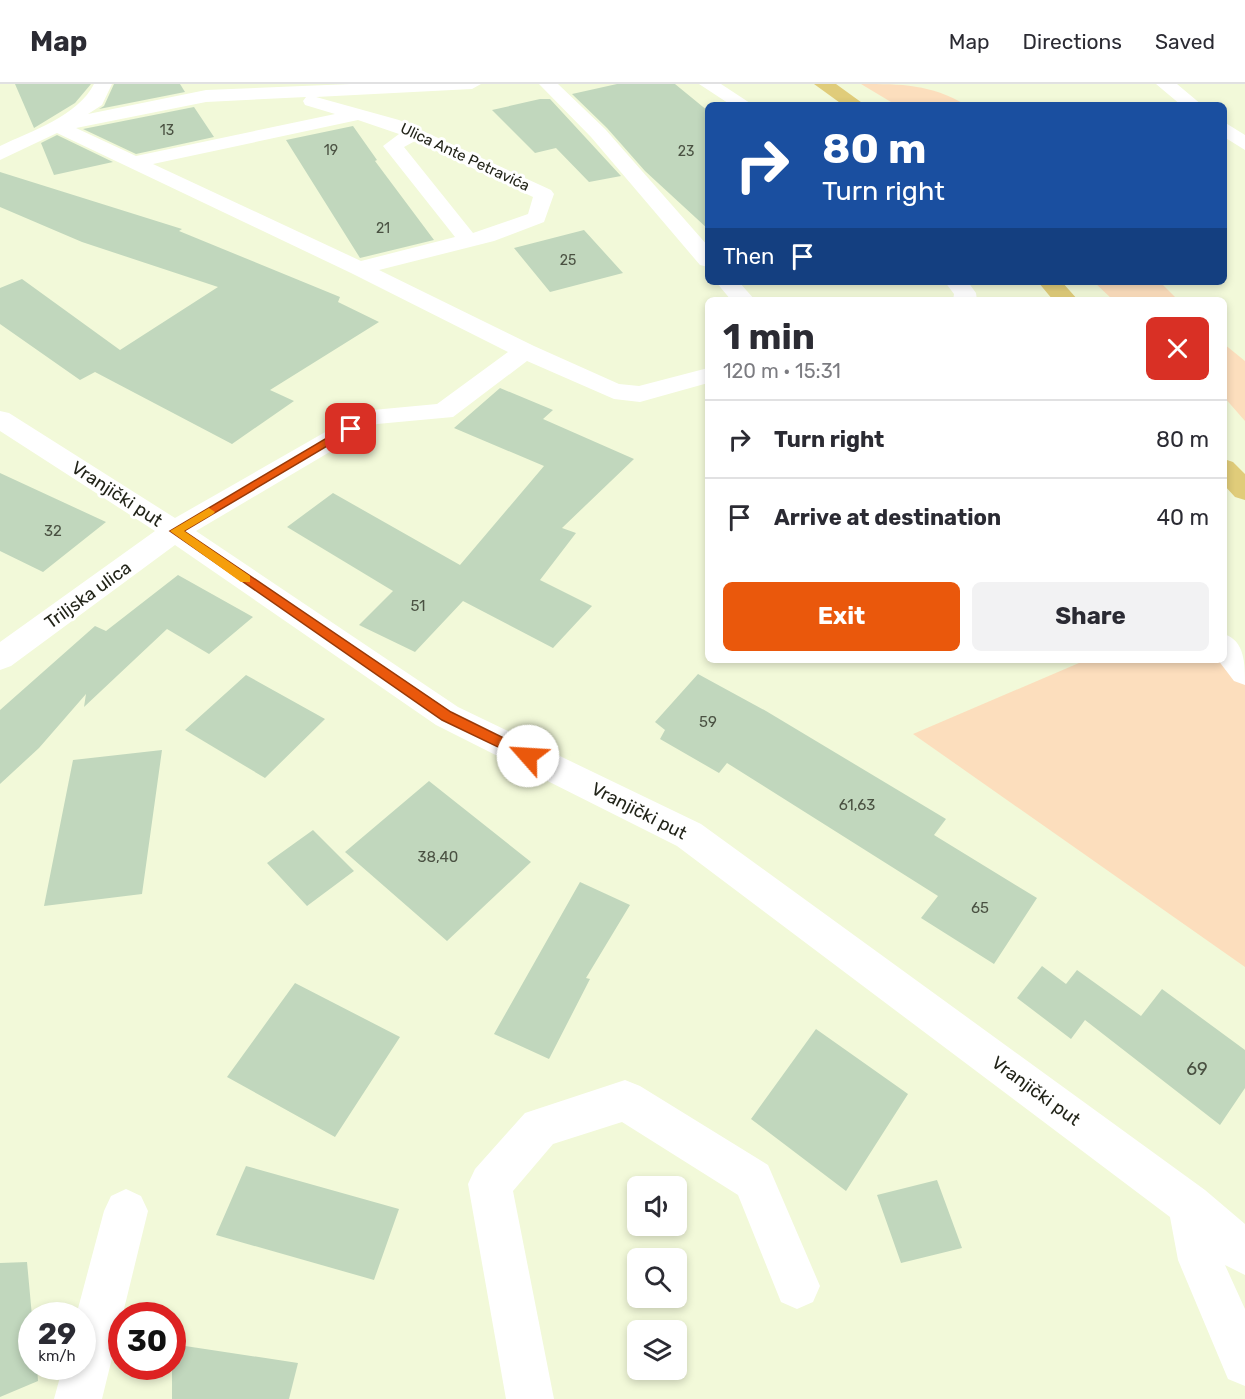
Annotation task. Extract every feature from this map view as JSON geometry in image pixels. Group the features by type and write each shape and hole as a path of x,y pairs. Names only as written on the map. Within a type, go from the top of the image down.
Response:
{"main road":[{"path":"823,84 851,102"},
{"path":"1052,285 1063,297"},
{"path":"1227,471 1245,491"}],"street":[{"path":"0,154 57,126 96,101 103,84"},
{"name":"Ulica Ante Petravića","path":"57,126 206,96 472,84"},
{"path":"548,84 598,133 705,257"},
{"path":"708,84 739,102"},
{"path":"1165,84 1189,102"},
{"name":"Ulica Ante Petravića","path":"288,93 414,133 544,194 537,218 468,240 358,268"},
{"path":"134,162 360,114"},
{"path":"57,126 358,268 525,351 614,391 640,394 705,376"},
{"path":"1227,131 1245,144"},
{"path":"414,133 393,146 468,240"},
{"path":"730,285 740,297"},
{"name":"Triljska ulica","path":"0,658 175,531 370,417 444,411 525,351"},
{"name":"Vranjički put","path":"0,419 175,531 447,716 689,835 1190,1205 1245,1253"},
{"path":"1227,649 1245,673"},
{"path":"530,1399 490,1184 540,1128 625,1100 753,1180 797,1286"},
{"path":"1190,1205 1200,1260 1245,1362"},
{"path":"78,1399 126,1211"}],"shaded area":[{"path":"861,84 890,84 928,89 960,102 891,102"},
{"path":"1097,285 1163,285 1175,297 1110,297"},
{"path":"1227,346 1245,361 1245,421 1227,400"},
{"path":"1227,661 1245,682 1245,967 913,734 1079,663"}],"building":[{"path":"15,84 91,84 75,103 34,128"},
{"path":"114,84 180,84 185,92 99,109 104,106"},
{"path":"617,84 675,84 705,109 705,226 645,171 607,128 572,94"},
{"path":"540,99 550,99 621,176 589,182 556,148 535,153 492,110"},
{"path":"194,107 214,137 136,154 83,129"},
{"path":"353,126 377,160 375,161 434,240 360,258 286,140"},
{"path":"57,135 113,162 54,175 41,143"},
{"path":"0,172 182,229 179,231 340,297 338,302 379,322 270,390 294,401 232,444 95,372 80,380 0,324 0,288 22,279 120,350 218,287 82,242 0,207"},
{"path":"584,230 623,273 550,292 514,248"},
{"path":"500,388 553,410 543,419 634,459 562,528 576,533 540,580 592,606 553,648 463,601 415,652 359,625 393,591 287,527 333,493 460,565 544,466 454,428"},
{"path":"0,473 106,522 43,572 0,551"},
{"path":"178,575 253,617 209,654 167,629 84,707 86,694 39,748 0,784 0,710 95,626 106,631"},
{"path":"698,674 766,711 946,819 934,835 1037,898 994,964 921,918 938,896 727,763 719,773 660,739 665,730 655,722"},
{"path":"246,675 325,719 265,778 185,730"},
{"path":"162,750 142,894 44,906 73,760"},
{"path":"429,781 531,862 447,941 345,852"},
{"path":"313,830 354,871 307,906 267,863"},
{"path":"580,882 630,905 586,978 590,979 549,1059 494,1034"},
{"path":"1042,966 1066,984 1077,970 1141,1016 1162,989 1245,1050 1245,1088 1220,1125 1085,1020 1071,1039 1017,998"},
{"path":"295,983 400,1037 335,1137 227,1077"},
{"path":"816,1029 908,1094 846,1191 751,1119"},
{"path":"246,1166 399,1209 374,1280 216,1235"},
{"path":"937,1180 962,1248 901,1263 877,1195"},
{"path":"27,1262 31,1302 18,1302 18,1380 38,1381 0,1397 0,1263"},
{"path":"186,1346 298,1363 289,1399 172,1399 172,1380 186,1380"}],"slow traffic":[{"path":"209,512 175,531 246,579"}],"route":[{"path":"351,429 175,531 447,716 528,756"}]}
